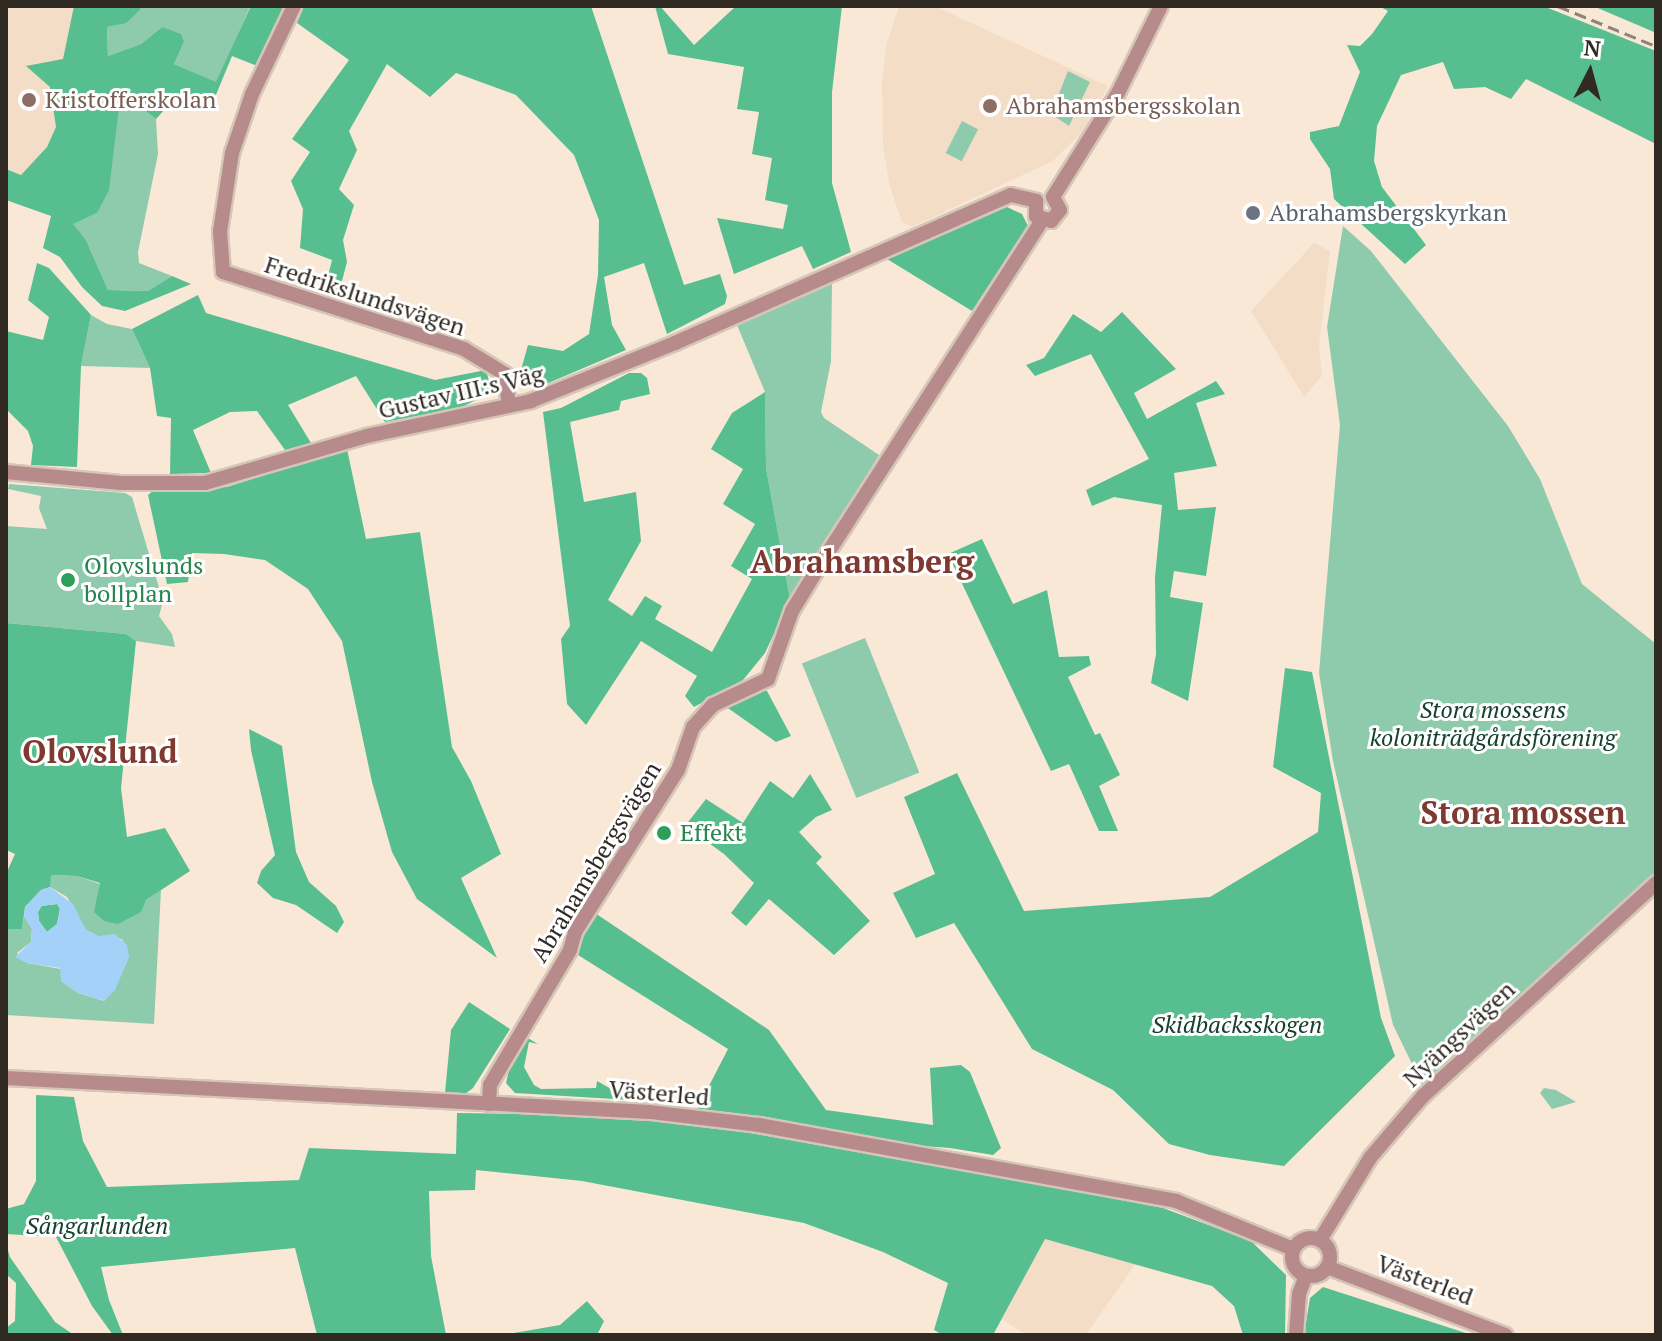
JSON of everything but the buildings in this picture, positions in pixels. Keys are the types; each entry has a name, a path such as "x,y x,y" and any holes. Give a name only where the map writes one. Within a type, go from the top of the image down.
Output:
{"street":[{"name":"Fredrikslundsvägen","path":"294,6 252,94 232,153 220,231 223,272 464,349 505,374 509,406"},
{"path":"1053,197 1118,93 1161,6"},
{"name":"Gustav III:s Väg","path":"6,472 128,483 205,483 367,436 553,395 1011,195 1036,201"},
{"path":"1044,196 1053,197 1060,205 1058,216 1051,221 1042,221 1034,213 1036,201 1044,196"},
{"name":"Abrahamsbergsvägen","path":"489,1104 490,1085 570,950 575,932 678,770 693,727 713,705 768,679 792,611 1042,221"},
{"name":"Nyängsvägen","path":"1320,1240 1370,1158 1423,1096 1656,883"},
{"name":"Västerled","path":"6,1078 650,1112 759,1125 1176,1201 1293,1249"},
{"path":"1302,1240 1320,1240 1329,1249 1327,1267 1318,1275 1306,1276 1293,1265 1293,1249 1302,1240"},
{"name":"Västerled","path":"1327,1267 1505,1335"},
{"path":"1296,1335 1299,1294 1306,1276"}],"shaded area":[{"name":"Kristofferskolan","path":"6,6 74,6 63,59 50,87 56,127 47,147 21,175 6,169"},
{"name":"Abrahamsbergsskolan","path":"899,6 935,6 1108,86 1087,127 1053,161 912,227 902,222 890,187 883,146 882,81 887,42"},
{"path":"1314,243 1330,251 1319,345 1322,376 1304,397 1251,311"},
{"path":"1045,1239 1136,1263 1086,1335 1026,1335 1002,1319"}],"green space":[{"path":"74,6 140,6 140,10 126,23 107,27 108,56 141,44 162,27 181,34 184,42 174,64 216,82 250,8 247,6 284,6 257,66 232,56 211,107 178,95 156,119 140,107 119,107 109,190 97,213 73,224 86,240 108,290 148,291 172,276 191,284 125,311 102,306 82,287 60,257 43,248 51,216 6,200 6,169 21,175 47,147 56,127 50,87 26,66 63,59"},
{"path":"140,6 250,7 217,83 174,64 184,42 162,27 141,44 108,56 107,27 126,22 140,10"},
{"path":"304,6 591,6 684,285 720,274 727,296 725,304 667,334 644,263 604,277 612,325 626,350 539,387 525,386 519,377 528,345 563,351 589,334 598,275 599,220 574,155 516,95 456,73 430,97 387,64 349,131 357,150 339,189 354,205 343,240 347,262 337,300 323,296 332,260 300,248 303,209 291,181 310,152 292,139 349,60 297,23"},
{"path":"655,6 660,6 694,45 736,6 842,6 832,92 832,183 851,252 813,269 802,246 734,274 717,218 783,229 788,205 765,200 772,158 752,154 759,112 737,109 744,67 668,54"},
{"path":"1379,6 1543,6 1656,51 1656,144 1526,79 1511,99 1485,87 1454,89 1443,62 1401,75 1377,126 1374,161 1382,187 1426,245 1405,264 1334,199 1330,169 1310,139 1310,132 1339,126 1360,72 1347,45 1360,46 1372,34 1388,11"},
{"path":"1593,6 1656,6 1656,33 1647,29"},
{"path":"1068,71 1090,82 1069,126 1051,114"},
{"path":"119,107 140,107 156,119 158,154 138,252 139,263 172,276 148,291 108,290 86,240 72,224 97,213"},
{"path":"962,121 978,129 962,161 946,153"},
{"path":"1007,207 1022,214 1028,226 972,311 887,259"},
{"name":"Stora mossens koloniträdgårdsförening","path":"1343,226 1371,251 1508,426 1540,479 1582,584 1656,644 1656,874 1422,1084 1393,1025 1333,761 1319,673 1340,425 1327,327"},
{"path":"37,263 49,268 91,315 81,366 77,467 31,465 33,446 28,431 6,409 6,331 43,340 49,317 28,300"},
{"path":"832,283 831,361 821,412 824,418 879,455 790,599 766,468 765,392 737,325"},
{"path":"198,295 206,313 435,380 486,370 492,392 460,408 385,422 356,376 288,405 311,443 285,450 257,411 230,412 193,430 211,473 170,474 171,418 157,416 150,368 132,329"},
{"path":"1122,312 1176,369 1134,393 1147,419 1216,381 1225,394 1196,403 1217,466 1174,473 1178,510 1216,507 1206,576 1174,571 1170,597 1203,603 1188,701 1151,683 1156,654 1155,577 1162,505 1114,497 1092,506 1086,490 1149,459 1091,354 1035,376 1026,365 1044,358 1073,314 1101,332"},
{"path":"91,315 107,324 132,329 150,368 81,366"},
{"path":"629,373 641,373 647,378 650,394 621,401 619,410 570,422 584,502 636,492 641,541 608,600 632,616 645,596 662,606 655,619 712,652 752,579 731,566 755,524 723,504 743,469 711,449 732,413 765,392 766,468 790,599 765,653 743,680 694,707 685,696 697,676 641,641 586,725 567,704 561,639 570,626 543,412 561,408"},
{"path":"347,449 366,539 420,532 452,747 471,781 501,854 461,878 497,958 417,899 392,852 372,782 342,641 308,589 265,560 224,554 192,553 188,582 167,584 148,495 154,490 227,487"},
{"name":"Olovslunds bollplan","path":"9,484 125,493 132,497 163,601 159,616 172,634 175,647 136,641 126,634 6,623 6,526 47,529 39,508 41,496 8,489"},
{"path":"982,539 1013,604 1047,590 1059,657 1089,656 1091,665 1068,677 1095,735 1100,733 1120,775 1099,786 1118,831 1099,831 1069,764 1051,771 948,554"},
{"path":"6,623 126,634 136,641 121,788 127,837 165,828 190,871 146,900 141,912 118,924 104,921 94,912 100,883 77,876 51,875 50,887 41,890 25,907 22,929 6,929 6,874 15,854 6,850"},
{"path":"865,638 919,772 856,798 802,663"},
{"name":"Skidbacksskogen","path":"1285,668 1312,672 1381,1018 1395,1056 1284,1166 1210,1155 1169,1144 1113,1090 1032,1049 954,923 916,938 893,893 935,874 904,797 957,773 1024,911 1210,897 1318,832 1321,793 1273,767"},
{"path":"761,688 767,691 791,736 776,742 725,706"},
{"path":"249,729 282,746 296,852 309,882 336,906 344,922 337,933 296,905 273,898 257,883 261,871 275,855"},
{"path":"810,774 832,810 816,817 799,832 822,857 816,863 870,921 834,955 769,899 746,926 731,913 754,883 724,854 685,826 706,799 743,823 770,781 793,798"},
{"path":"50,875 77,876 100,884 98,904 146,900 161,890 154,1024 6,1015 6,929 22,929 24,916 32,929 31,942 17,953 27,963 61,969 61,981 78,993 104,1001 114,990 129,957 122,939 98,936 86,930 67,897 50,887"},
{"path":"57,904 60,909 57,924 47,932 39,921 38,912 41,906"},
{"path":"592,911 769,1030 826,1110 933,1125 930,1068 961,1065 970,1072 1001,1148 993,1155 950,1148 841,1140 693,1117 728,1049 570,950"},
{"path":"469,1002 510,1029 473,1088 465,1094 445,1093 451,1030"},
{"path":"526,1037 538,1044 529,1042 524,1067 534,1085 541,1089 596,1088 597,1081 631,1100 515,1093 506,1083 509,1070"},
{"path":"1544,1088 1556,1090 1576,1102 1552,1109 1540,1093"},
{"path":"36,1095 74,1097 83,1141 107,1187 299,1180 309,1148 456,1154 457,1113 655,1116 1075,1191 1163,1208 1251,1241 1286,1275 1285,1335 1243,1335 1234,1306 1212,1286 1045,1239 993,1335 943,1335 934,1330 948,1283 883,1252 804,1223 582,1181 476,1170 475,1190 429,1191 431,1256 446,1335 317,1335 295,1248 101,1267 109,1300 123,1335 113,1335 92,1306 56,1237 6,1234 6,1209 24,1204 36,1181"},
{"name":"Sångarlunden","path":"6,1244 10,1257 55,1322 74,1335 6,1335 6,1328 15,1321 16,1283 6,1274"},
{"path":"1323,1287 1472,1335 1304,1335 1310,1298"},
{"path":"587,1301 604,1321 597,1335 503,1335 560,1325"}],"water":[{"path":"50,887 73,904 86,930 98,936 115,934 127,945 129,957 115,990 104,1001 78,993 61,981 60,968 27,963 15,957 31,942 32,929 24,916 25,907 41,890","holes":["57,904 60,909 57,924 47,932 39,921 38,912 42,906"]}],"railway":[{"path":"1558,6 1656,46"}],"place":[{"name":"Kristofferskolan","path":"29,100"},
{"name":"Abrahamsbergsskolan","path":"990,106"},
{"name":"Abrahamsbergskyrkan","path":"1253,213"},
{"name":"Olovslunds bollplan","path":"68,580"},
{"name":"Effekt","path":"664,833"}],"district":[{"name":"Abrahamsberg","path":"862,561"},
{"name":"Olovslund","path":"100,751"},
{"name":"Stora mossen","path":"1523,812"}]}
